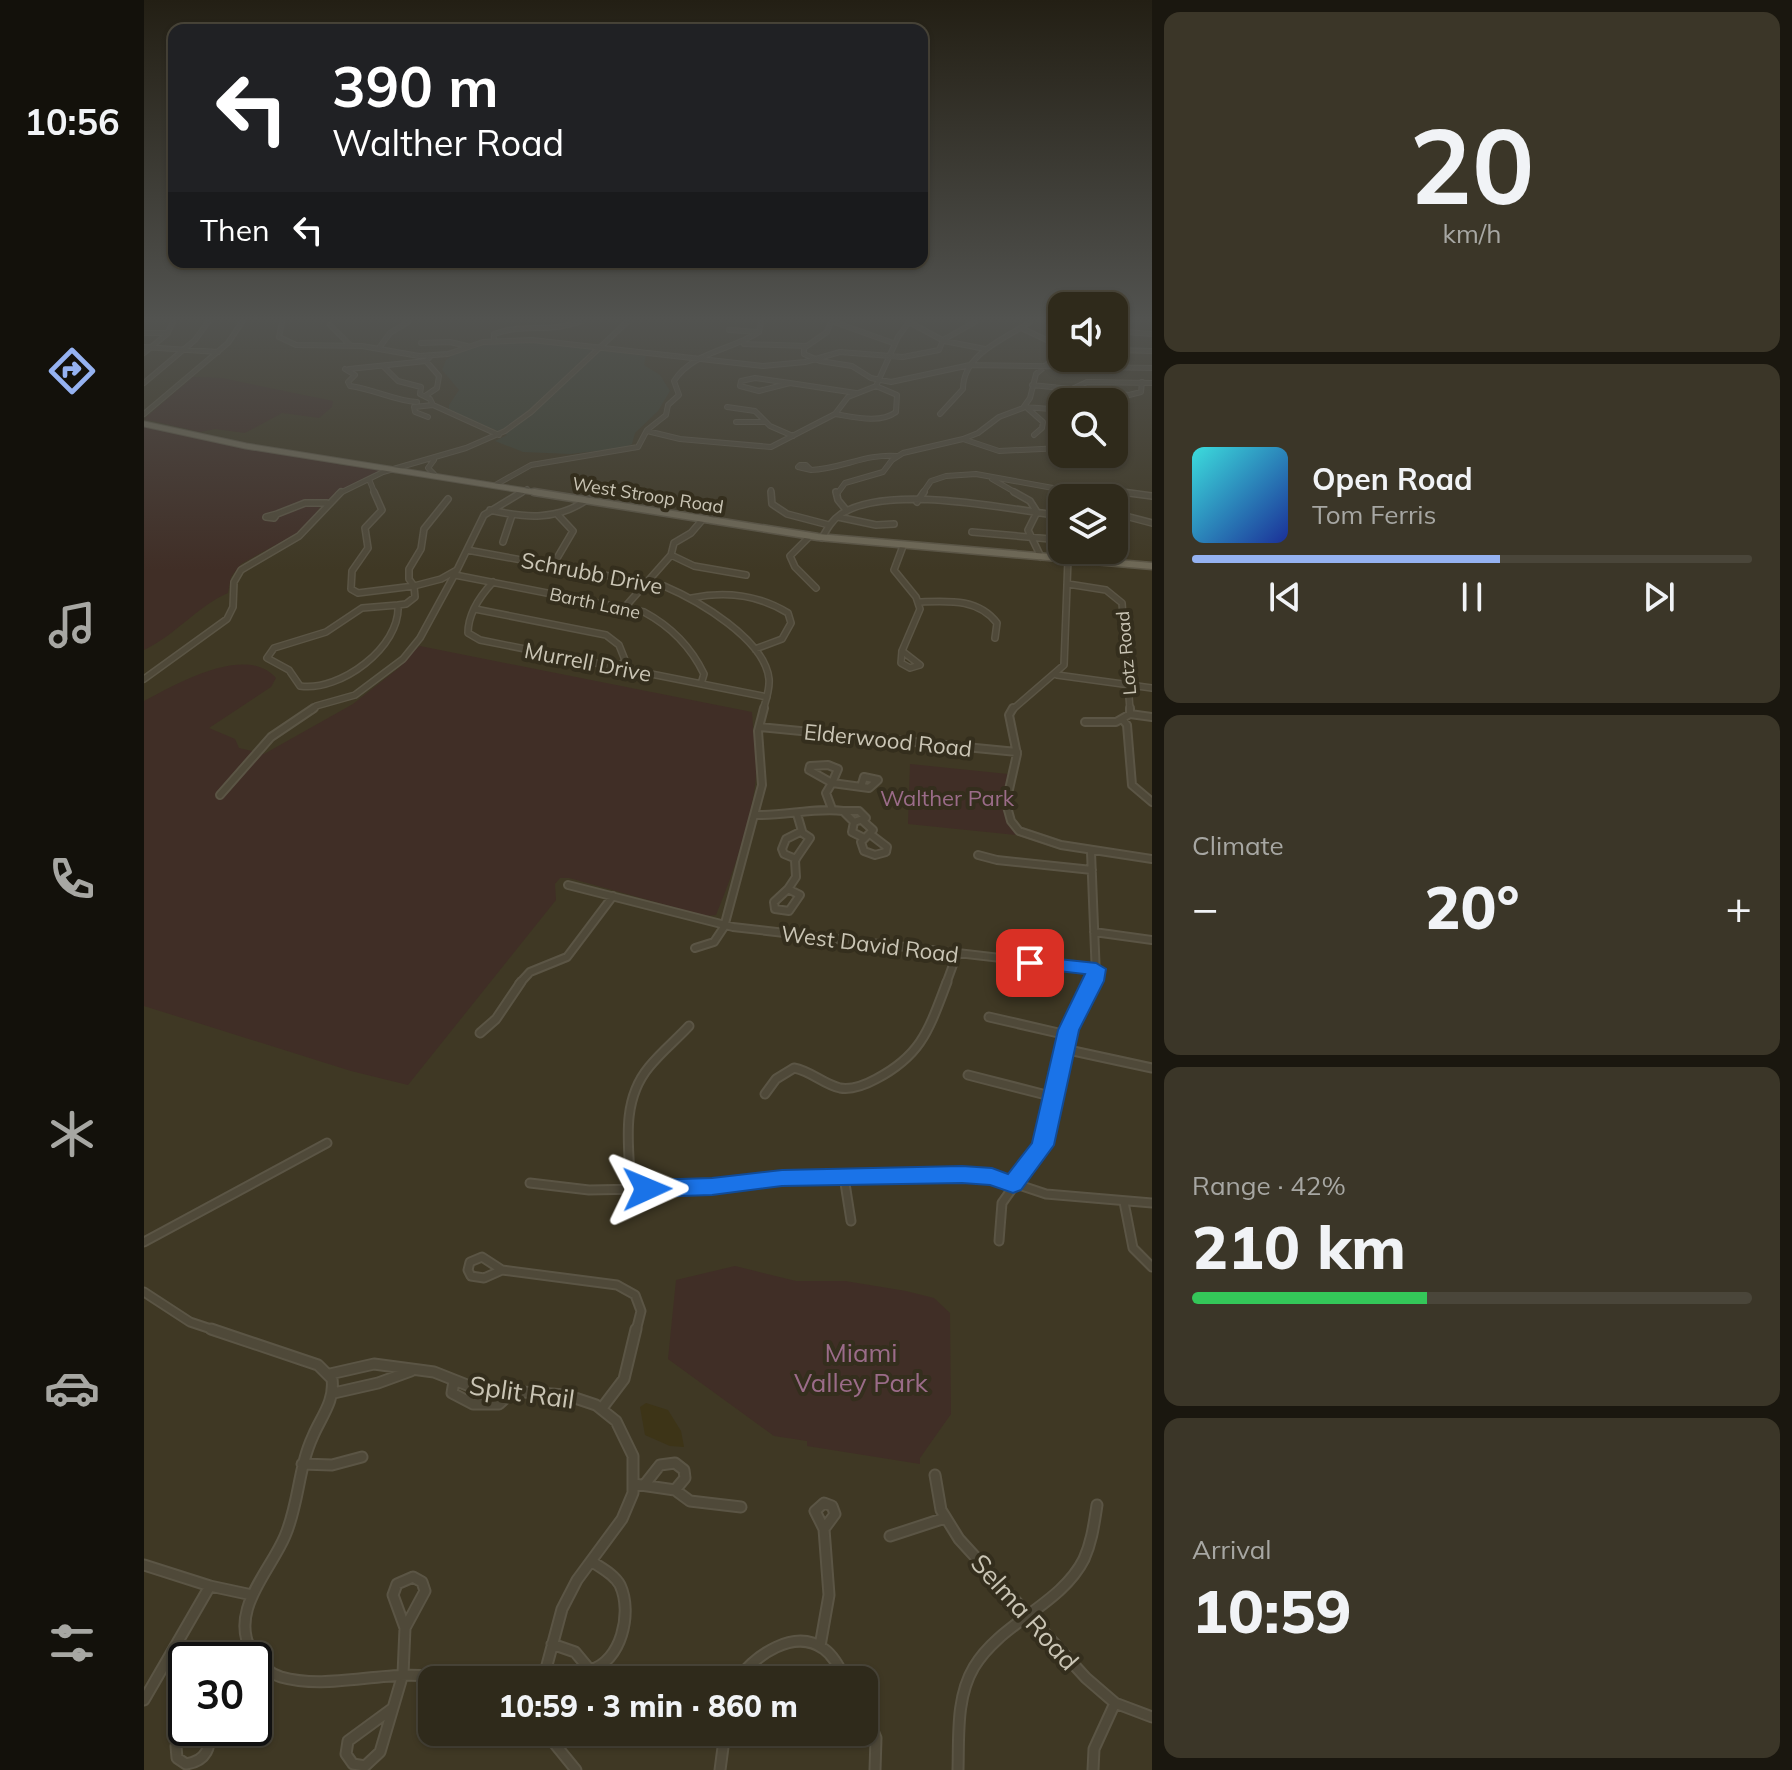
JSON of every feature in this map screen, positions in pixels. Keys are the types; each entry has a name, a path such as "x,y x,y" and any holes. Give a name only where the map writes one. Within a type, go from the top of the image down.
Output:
{"main road":[{"name":"West Stroop Road","path":"144,424 234,444 822,538 1048,558"},
{"name":"West Stroop Road","path":"1128,564 1152,566"}],"street":[{"path":"428,417 415,412 414,407 433,405 499,435"},
{"path":"420,462 499,435 540,405"},
{"path":"497,484 516,472 542,462 635,448 643,443 647,431 666,414 668,405"},
{"path":"647,431 680,439 774,446 835,414 841,405"},
{"path":"835,414 871,419 892,416 896,405"},
{"path":"940,414 949,405"},
{"path":"727,407 755,411 765,422 793,436"},
{"path":"811,470 831,469 852,459 897,456 963,439 978,433 999,417 1025,407 1048,409"},
{"path":"1025,407 1043,422 1042,428 1034,435"},
{"path":"736,422 765,422"},
{"path":"144,679 227,619 235,608 233,585 238,573 255,559 301,535 315,522 327,503 345,490 499,435"},
{"path":"963,439 988,450 1005,452 1048,449"},
{"path":"847,511 838,500 838,488 883,472 897,456"},
{"path":"434,474 428,468 435,459"},
{"path":"917,502 928,483 961,474 1045,487 1114,490 1152,496"},
{"path":"989,477 1030,501 1037,512"},
{"path":"369,479 382,510 365,528 367,551 351,575 351,589 358,593 413,590 456,573"},
{"path":"220,795 271,737 309,714 316,706 355,695 403,659 420,638 490,510 527,489"},
{"path":"771,490 772,504 783,512 829,525"},
{"path":"398,605 400,617 379,650 328,685 315,688 298,685 287,668 267,658 274,648 326,632 362,608 407,602 413,590 409,569 421,549 424,529 448,499"},
{"path":"490,510 540,518 574,509 588,499"},
{"path":"277,514 305,503 327,503"},
{"path":"822,538 829,525 847,511 877,503 979,505 1048,514"},
{"path":"625,607 671,555 674,543 691,533 717,508"},
{"path":"1037,512 1028,527 1029,536 1041,557"},
{"path":"503,542 512,515"},
{"path":"553,565 573,531 558,515"},
{"path":"838,517 876,525 894,524"},
{"path":"1128,517 1152,523"},
{"path":"972,532 1048,538"},
{"path":"810,536 790,556 796,571 811,579 816,588"},
{"path":"900,649 919,614 919,602 894,570 903,546"},
{"name":"Schrubb Drive","path":"467,550 649,583 692,598 755,649"},
{"path":"671,555 694,566 746,575"},
{"path":"1068,564 1065,662 1056,675 1029,691 1013,708 1009,724 1017,752 1006,799 1014,826 1036,839 1091,852 1152,859"},
{"name":"Barth Lane","path":"456,573 625,607 655,619 693,654 704,674 701,684"},
{"path":"493,582 475,609 601,633 621,646 625,657 619,668"},
{"name":"Lotz Road","path":"1068,584 1102,589 1120,599 1130,714"},
{"path":"692,598 713,595 737,597 771,605 788,613 791,623 785,637 773,646 755,649 768,672 767,697 759,727 763,778 756,815 724,925 714,942 695,948"},
{"path":"919,602 952,601 982,609 997,623 995,638"},
{"name":"Murrell Drive","path":"475,609 466,628 470,635 480,640 767,697"},
{"path":"1056,675 1152,688"},
{"path":"1085,722 1108,723 1123,720 1130,714 1152,717"},
{"name":"Lotz Road","path":"1123,720 1127,725 1132,785 1152,802"},
{"name":"Elderwood Road","path":"759,727 1017,752"},
{"path":"832,809 826,793 832,784 837,774 835,766 808,768 818,779 832,784 861,787"},
{"path":"756,815 832,809 863,812 866,816 863,821"},
{"path":"843,811 848,820 863,821 872,828 867,836 852,832 854,822"},
{"path":"797,814 802,824 801,832"},
{"path":"788,889 796,877 796,859 810,838 801,832"},
{"path":"796,859 784,854 782,849 786,839 801,832"},
{"path":"999,1241 999,1215 1013,1184 1043,1145 1067,1035 1094,981 1091,852"},
{"path":"978,855 997,860 1092,870"},
{"name":"West David Road","path":"568,885 724,925 1096,969"},
{"path":"480,1033 496,1019 515,987 530,972 567,957 613,896"},
{"path":"1094,932 1152,940"},
{"path":"765,1094 776,1077 790,1070 811,1071 832,1085 849,1088 863,1085 902,1066 921,1038 957,954"},
{"path":"989,1017 1067,1035"},
{"path":"631,1189 629,1111 632,1094 649,1068 689,1026"},
{"path":"1064,1049 1152,1068"},
{"path":"968,1075 1054,1097"},
{"path":"144,1242 327,1143"},
{"path":"530,1183 589,1190 694,1188 782,1178 983,1175 1046,1194 1152,1203"},
{"path":"844,1177 851,1221"},
{"path":"1124,1202 1133,1248 1152,1267"},
{"path":"502,1270 617,1285 630,1290 638,1299 641,1311 624,1379 602,1408"},
{"path":"144,1292 190,1322 318,1365 330,1374 334,1393 302,1464 284,1541 252,1595 246,1615 250,1642"},
{"name":"Split Rail","path":"330,1374 374,1364 434,1372 477,1389 566,1395 602,1408 616,1421 630,1445 639,1484 622,1519 591,1561 562,1609 546,1666"},
{"path":"334,1393 378,1383 411,1371"},
{"path":"454,1381 452,1393 473,1404 499,1404 511,1393"},
{"path":"302,1464 332,1465 362,1457"},
{"path":"639,1484 652,1479 660,1465 675,1463 684,1470 685,1478 675,1490"},
{"name":"Selma Road","path":"935,1475 938,1499 945,1518 959,1539 1086,1678 1115,1703 1152,1717"},
{"path":"639,1484 675,1490 690,1501 741,1507"},
{"path":"958,1770 962,1708 972,1670 990,1645 1065,1585 1085,1558 1095,1530 1097,1505"},
{"path":"890,1536 945,1518"},
{"path":"820,1646 829,1595 824,1529"},
{"path":"552,1644 569,1649 590,1670 601,1669 610,1661 624,1625 622,1589 614,1577 591,1561"},
{"path":"144,1565 210,1586 252,1595"},
{"path":"393,1708 348,1741 346,1754 353,1764 365,1766 376,1759 393,1708 403,1674 405,1628 425,1591 422,1582 413,1577 397,1584 393,1595 405,1628"},
{"path":"144,1700 210,1586"},
{"path":"748,1666 774,1647 798,1643 820,1646 837,1666"},
{"path":"272,1670 297,1682 403,1674 418,1676"},
{"path":"1093,1770 1094,1749 1115,1703"},
{"path":"177,1746 181,1762 193,1764 208,1752 208,1746"},
{"path":"556,1746 576,1770"},
{"path":"720,1770 723,1746"},
{"path":"875,1770 876,1746"}],"shaded area":[{"path":"449,405 662,405 635,433 632,444 624,448 570,454 523,452 495,441 507,435 449,410"},
{"path":"646,1403 668,1410 681,1431 684,1447 670,1446 645,1435 640,1407"}],"green space":[{"path":"161,405 332,405 319,418 282,413 245,433 215,429 200,432 144,419"},
{"path":"144,426 340,462 339,465 388,469 340,491 323,503 303,530 241,564 231,577 228,593 144,650"},
{"path":"420,646 752,712 756,775 751,808 716,915 706,916 560,878 555,884 556,900 408,1085 351,1071 144,1006 144,701 210,670 247,665 263,668 276,678 271,687 209,728 235,739 239,748 264,754 353,704 400,667 410,653"},
{"name":"Walther Park","path":"910,764 1008,774 1003,804 1016,835 908,824"},
{"name":"Miami Valley Park","path":"735,1266 796,1281 845,1281 906,1291 934,1298 950,1313 951,1414 920,1458 920,1464 807,1446 807,1441 774,1436 668,1359 676,1280"}],"route":[{"path":"647,1189 694,1188 782,1178 962,1174 992,1176 1013,1184 1043,1145 1069,1030 1096,976 1096,969 1030,963"}]}
